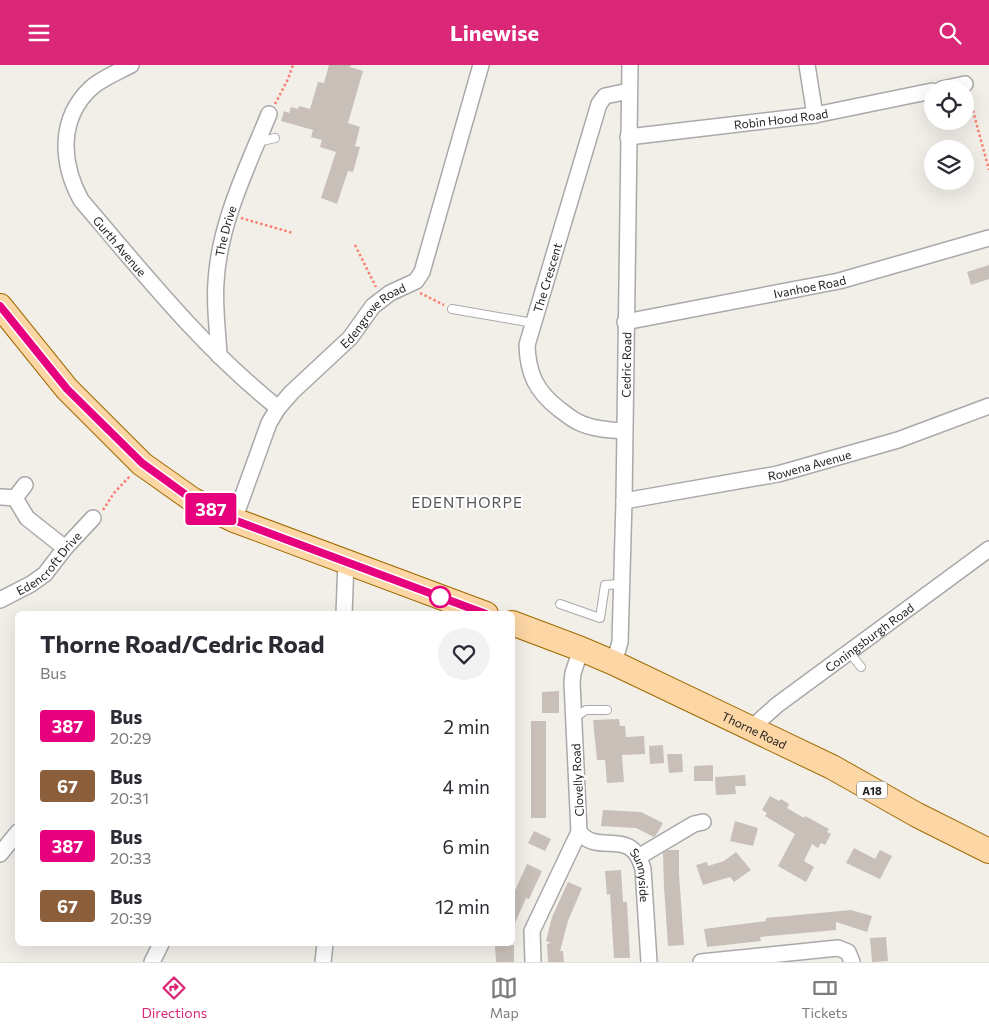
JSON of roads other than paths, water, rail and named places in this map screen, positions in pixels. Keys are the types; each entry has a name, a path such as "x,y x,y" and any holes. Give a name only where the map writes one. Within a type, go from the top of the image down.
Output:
{"main road":[{"path":"0,306 67,389 142,463 193,500 234,520 478,611"},
{"name":"Thorne Road","path":"515,624 614,663 832,767 916,815 989,851"}],"street":[{"name":"Gurth Avenue","path":"131,65 92,87 73,110 68,121 66,134 69,172 74,187 81,200 171,305 218,356 248,384 278,408"},
{"name":"Edengrove Road","path":"234,520 269,423 278,408 292,392 350,339 373,306 390,293 407,287 416,281 422,272 481,65"},
{"name":"Cedric Road","path":"614,663 620,642 622,584 628,91 630,65"},
{"path":"807,65 815,115"},
{"name":"The Crescent","path":"624,431 598,428 578,422 550,402 533,379 528,359 528,345 599,104 605,96 628,91"},
{"name":"Robin Hood Road","path":"628,137 815,115 924,93"},
{"name":"The Drive","path":"218,356 216,283 220,254 241,182 269,114"},
{"name":"Ivanhoe Road","path":"626,322 839,281 989,238"},
{"path":"195,330 204,327 217,318"},
{"name":"Rowena Avenue","path":"624,501 778,474 898,440 989,406"},
{"path":"25,485 8,497 27,518 65,548"},
{"name":"Edencroft Drive","path":"0,600 31,584 45,574 92,518"},
{"name":"Coningsburgh Road","path":"754,730 757,723 777,705 989,549"},
{"path":"344,611 346,561"},
{"name":"Clovelly Road","path":"533,962 532,931 579,832 572,682 581,649"},
{"path":"640,856 694,824 703,822"},
{"name":"Sunnyside","path":"579,832 585,839 594,843 620,844 630,848 640,856 643,869 649,962"},
{"path":"0,854 15,835"},
{"path":"152,962 160,946"},
{"path":"323,962 324,946"},
{"path":"701,962 838,948 848,952 852,962"}],"lane":[{"path":"257,143 275,138"},
{"path":"452,309 533,323"},
{"path":"560,604 600,618 605,585 622,584"},
{"path":"849,652 860,667"},
{"path":"574,718 586,710 607,710"}],"district":[{"name":"EDENTHORPE","path":"467,502"}]}
